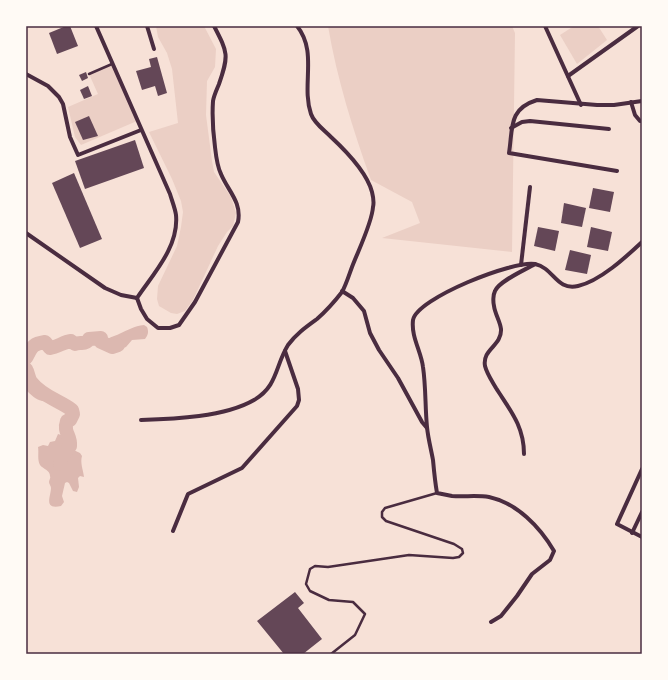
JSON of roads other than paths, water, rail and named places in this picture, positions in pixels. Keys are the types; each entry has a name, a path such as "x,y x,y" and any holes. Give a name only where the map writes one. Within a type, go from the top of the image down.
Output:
{"street":[{"path":"96,26 170,194 176,215 174,235 166,255 137,298"},
{"path":"148,26 154,49"},
{"path":"137,298 147,319 158,328 170,328 179,325 195,302 238,222 240,215 234,195 221,176 215,150 213,100 225,66 226,54 224,46 214,26"},
{"path":"141,420 183,418 204,415 235,408 254,400 269,388 277,373 282,356 295,336 318,318 342,291 370,220 373,207 372,192 362,173 352,159 321,127 312,115 308,101 308,51 305,40 297,26"},
{"path":"545,26 581,105"},
{"path":"568,76 638,26"},
{"path":"26,74 48,86 59,97 63,104 70,137 78,155 141,130"},
{"path":"617,171 509,153 513,118 519,109 528,103 537,100 581,105 609,105 642,101"},
{"path":"631,102 635,115 640,121 642,120"},
{"path":"511,128 522,122 530,121 609,129"},
{"path":"521,264 530,187"},
{"path":"26,233 105,288 121,295 137,298"},
{"path":"491,622 501,616 532,574 550,560 554,551 524,514 507,504 489,497 452,496 437,493 427,429 426,388 423,365 412,330 414,318 428,303 463,284 521,264 536,264 545,267 558,282 568,287 578,286 588,282 620,263 642,242"},
{"path":"524,454 522,432 487,373 485,356 488,351 498,342 501,330 494,306 495,290 502,283 536,264"},
{"path":"342,291 353,298 364,311 370,333 379,350 398,378 427,429"},
{"path":"173,530 188,494 242,468 297,406 299,400 298,389 285,351"},
{"path":"642,468 617,524 642,537"},
{"path":"632,532 642,512"}],"lane":[{"path":"90,74 112,64"},
{"path":"331,654 354,635 365,614 353,602 328,600 310,591 306,584 310,569 315,566 328,567 409,555 459,557 463,553 462,549 454,544 386,522 382,517 382,512 385,508 437,493"}],"waterway":[{"path":"26,358 33,347 37,344 45,342 50,348 71,341 75,344 84,343 89,339 101,338 101,342 112,347 118,345"},
{"path":"26,369 30,380 36,388 72,410 73,414 70,420 67,421 66,425 70,446 61,459 60,464"}]}
